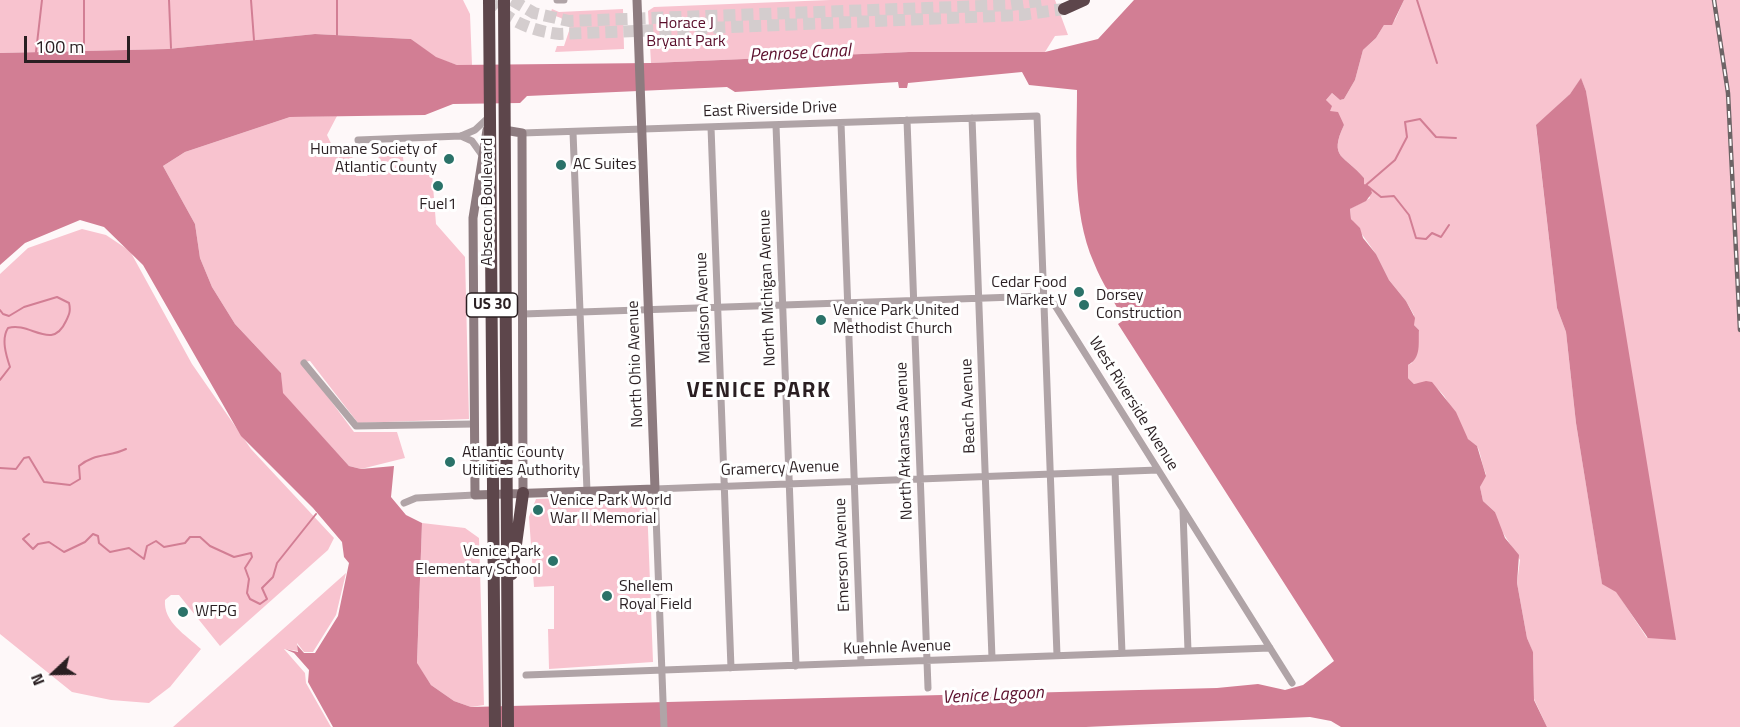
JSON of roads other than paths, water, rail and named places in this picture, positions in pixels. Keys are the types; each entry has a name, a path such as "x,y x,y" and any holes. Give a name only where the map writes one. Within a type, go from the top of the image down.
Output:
{"highway":[{"name":"Absecon Boulevard","path":"489,0 495,727"},
{"path":"1064,9 1084,0"},
{"name":"Absecon Boulevard","path":"503,1 508,727"},
{"path":"507,590 515,560 524,494"}],"street":[{"path":"557,0 564,0"},
{"name":"North Ohio Avenue","path":"637,0 664,727"},
{"path":"358,140 461,136 475,130 490,116"},
{"name":"Absecon Boulevard","path":"475,495 473,218 490,116"},
{"name":"East Riverside Drive","path":"504,124 522,133 1037,116 1044,296"},
{"name":"Beach Avenue","path":"972,118 992,658"},
{"name":"North Arkansas Avenue","path":"907,120 928,688"},
{"name":"Emerson Avenue","path":"841,123 861,663"},
{"name":"North Michigan Avenue","path":"776,125 796,666"},
{"name":"Madison Avenue","path":"711,127 731,668"},
{"path":"573,132 587,491"},
{"name":"Absecon Boulevard","path":"522,133 524,494"},
{"path":"461,136 472,141 482,155"},
{"path":"523,314 1044,296 1057,656"},
{"name":"West Riverside Avenue","path":"1044,296 1054,304 1292,683"},
{"path":"304,363 356,426 474,424"},
{"name":"Gramercy Avenue","path":"404,503 416,498 493,494 1158,470"},
{"path":"1115,472 1122,653"},
{"path":"1183,508 1188,651"},
{"name":"Kuehnle Avenue","path":"526,675 1270,648"}],"water":[{"name":"Venice Lagoon","path":"1134,0 1404,0 1392,25 1384,25 1376,38 1363,50 1355,80 1344,99 1340,100 1332,93 1326,100 1332,106 1330,111 1338,112 1344,125 1339,136 1338,151 1364,178 1364,184 1370,187 1372,193 1366,201 1350,209 1351,219 1360,228 1363,238 1376,254 1389,280 1406,301 1415,318 1414,325 1419,330 1417,354 1408,365 1408,378 1414,384 1432,382 1456,412 1468,439 1477,446 1486,476 1480,487 1483,501 1495,512 1505,538 1519,555 1517,583 1527,638 1533,652 1534,700 1547,727 1341,727 1331,721 1310,717 1086,727 333,727 308,682 309,670 294,653 285,649 298,652 297,645 304,653 315,653 338,616 349,563 344,557 342,542 313,508 241,436 143,265 104,227 80,220 25,243 0,265 0,53 168,49 315,34 411,39 436,57 457,65 651,63 909,52 1045,52 1098,39","holes":["1022,72 1029,85 1077,90 1076,156 1079,200 1082,222 1094,263 1124,320 1118,324 1334,661 1303,685 1285,690 1258,684 1217,688 471,707 454,701 431,685 417,663 422,523 406,515 391,497 394,466 361,469 349,466 283,393 281,373 235,324 212,287 200,258 195,224 163,166 185,152 290,117 425,115 453,104 520,103 527,96 727,87 735,92 898,82 899,88 907,88 908,83"]},
{"path":"1581,78 1586,91 1676,640 1648,638 1616,592 1602,584 1576,423 1566,332 1557,308 1536,125 1570,94"}],"waterway":[{"path":"36,52 42,0"},
{"path":"84,0 84,51"},
{"path":"169,0 171,48"},
{"path":"251,0 254,40"},
{"path":"337,0 337,35"},
{"path":"1417,0 1437,63"},
{"path":"1449,225 1441,237 1432,233 1426,239 1416,238 1409,215 1394,196 1381,197 1366,185 1395,160 1407,137 1405,122 1420,119 1436,137 1456,138"},
{"path":"0,310 9,316 24,307 57,297 69,303 70,308 66,321 54,334 40,334 24,328 8,328 5,342 10,367 0,380"},
{"path":"0,468 16,469 24,458 29,457 44,482 70,485 80,479 79,466 85,462 126,449"},
{"path":"29,534 23,539 33,549 38,544 49,542 64,552 85,542 93,534 98,536 99,543 110,552 129,548 144,559 147,546 156,541 164,547 185,543 190,537 200,537 210,546 234,557 251,553 252,557 245,568 249,579 247,593 250,599 260,604 267,599 262,588 273,577 277,563 316,514"}],"tunnel":[{"path":"489,0 504,14 521,24 560,34 1021,15 1064,9"},
{"path":"512,0 534,13 569,21 1011,5 1046,0"}],"railway":[{"path":"1714,0 1728,93 1740,330"}],"place":[{"name":"Humane Society of Atlantic County","path":"449,159"},
{"name":"AC Suites","path":"561,165"},
{"name":"Fuel1","path":"438,186"},
{"name":"Cedar Food Market V","path":"1079,292"},
{"name":"Dorsey Construction","path":"1084,305"},
{"name":"Venice Park United Methodist Church","path":"821,320"},
{"name":"Atlantic County Utilities Authority","path":"450,462"},
{"name":"Venice Park World War II Memorial","path":"538,510"},
{"name":"Venice Park Elementary School","path":"553,561"},
{"name":"Shellem Royal Field","path":"607,596"},
{"name":"WFPG","path":"183,612"}],"district":[{"name":"VENICE PARK","path":"759,392"}],"park label":[{"name":"Horace J Bryant Park","path":"686,33"}],"water label":[{"name":"Penrose Canal","path":"800,54"}]}
